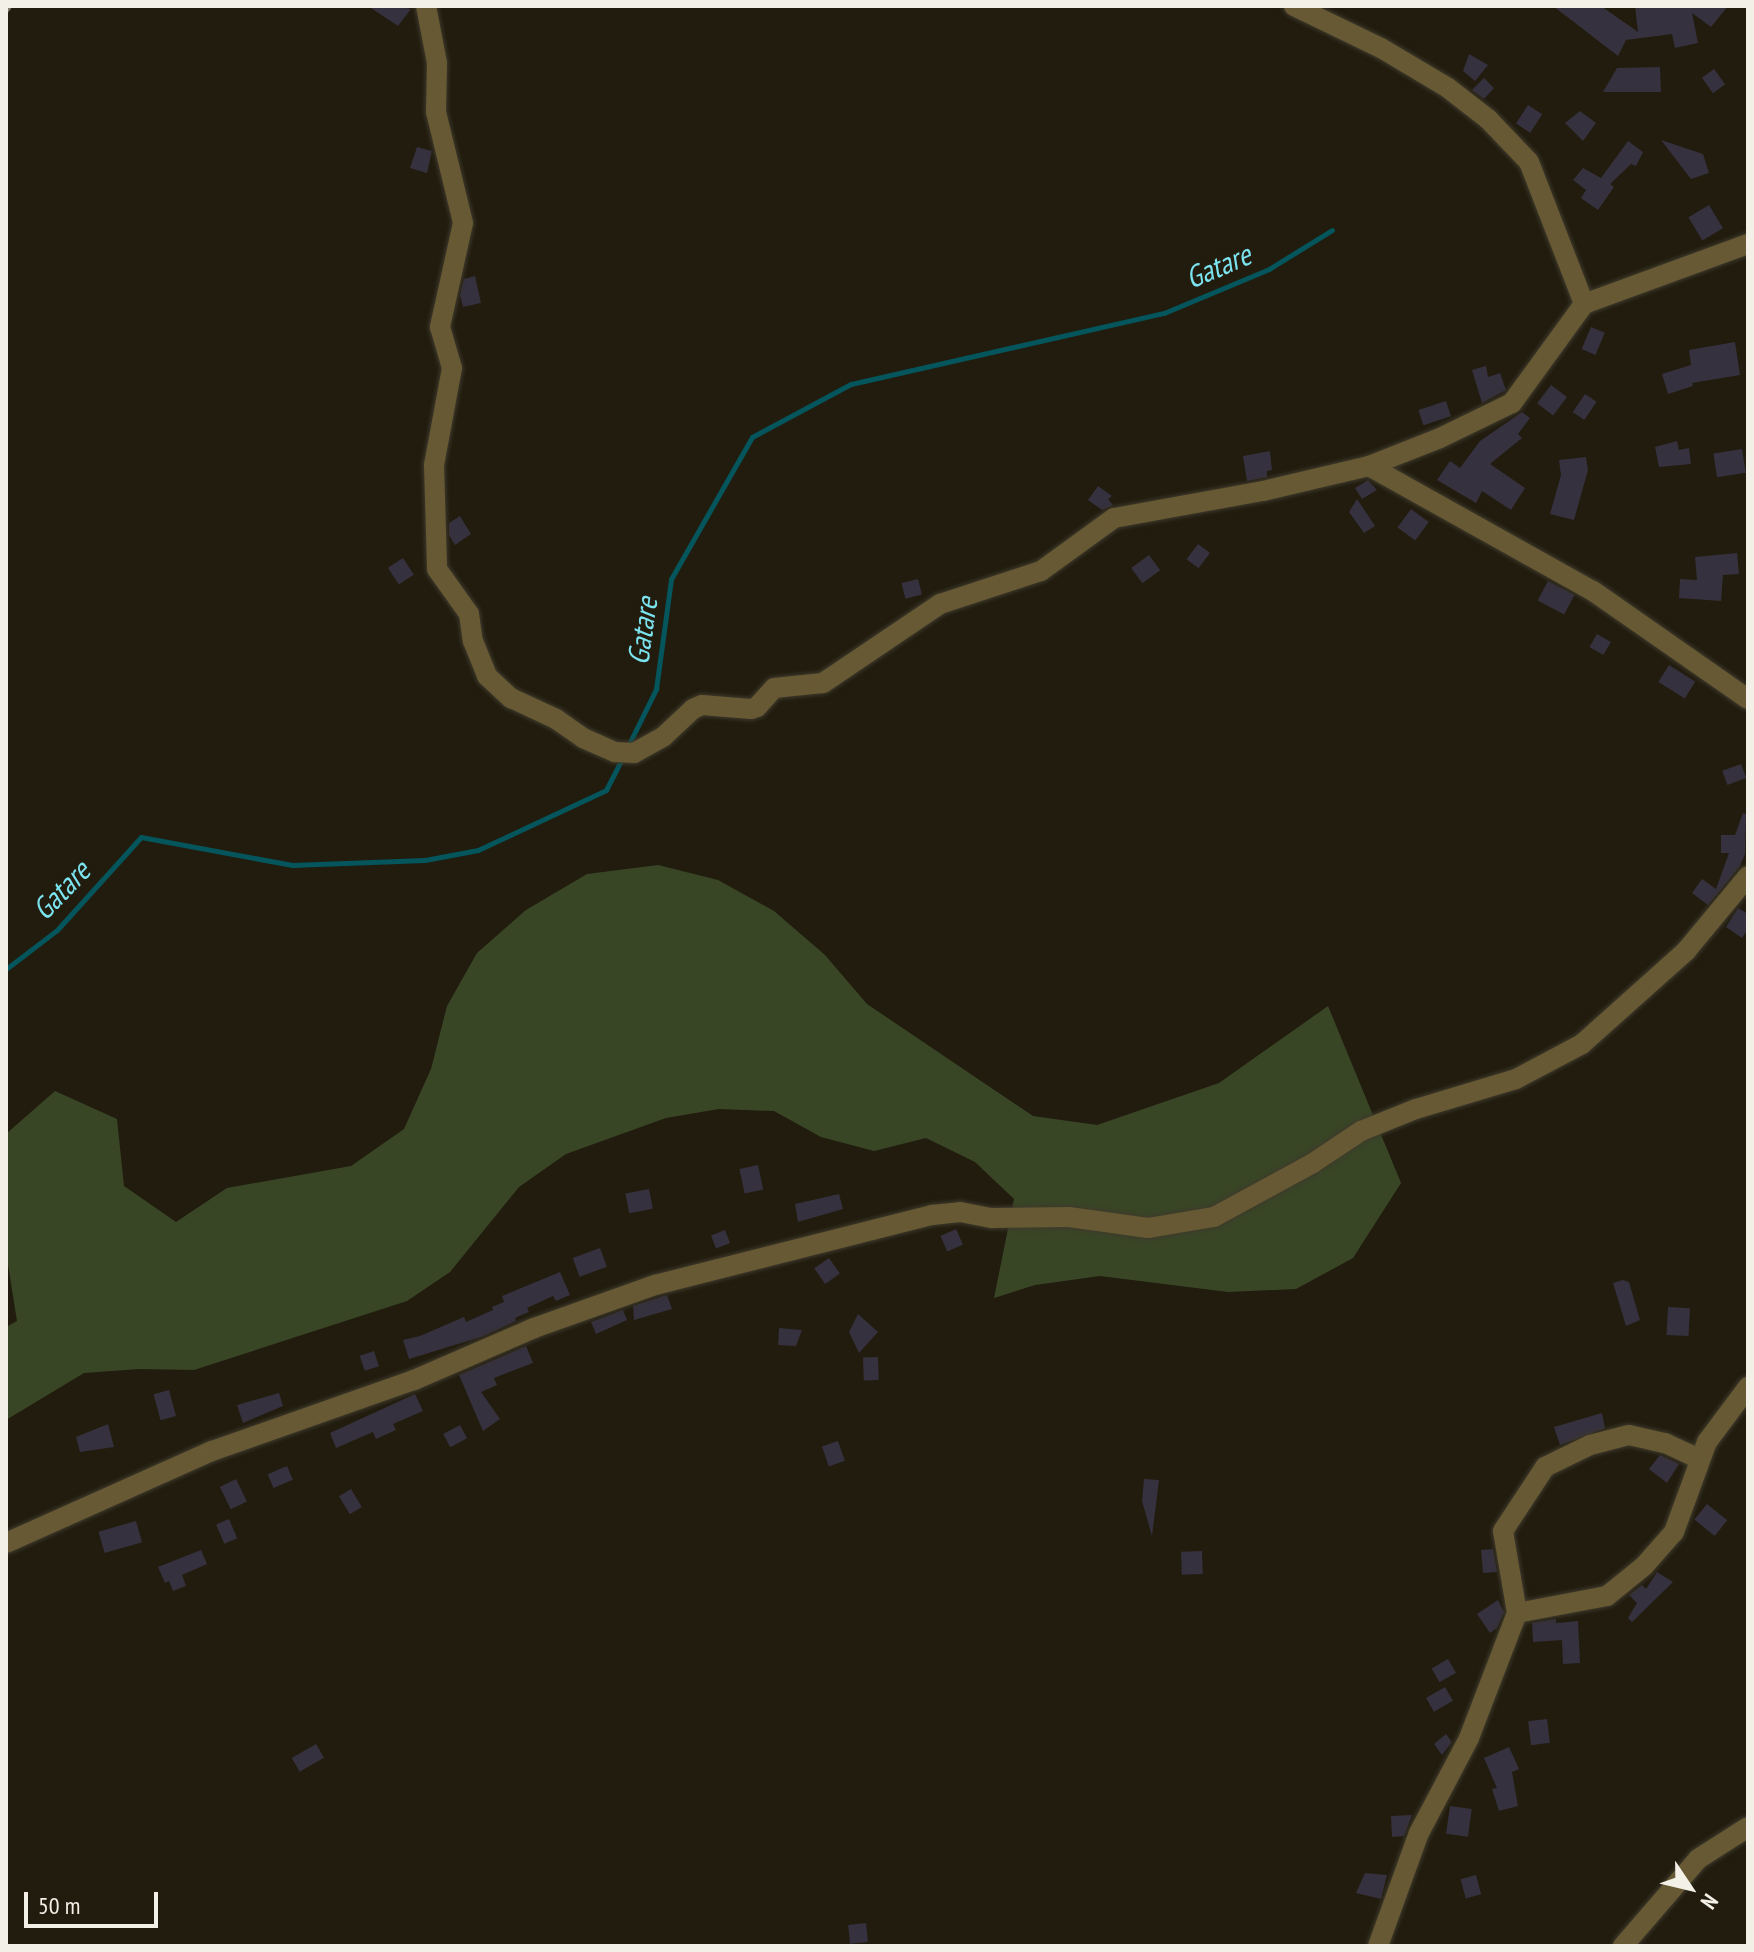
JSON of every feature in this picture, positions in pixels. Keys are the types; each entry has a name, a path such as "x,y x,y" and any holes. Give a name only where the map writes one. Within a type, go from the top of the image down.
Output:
{"street":[{"path":"426,6 437,63 436,112 463,223 440,327 452,368 434,465 437,569 469,614 473,641 487,676 511,698 615,752 634,753 663,737 693,709 702,705 751,709 757,707 766,693 774,688 823,683 940,604 1041,571 1114,518 1263,491 1369,466 1440,438 1512,403 1584,304 1748,244"},
{"path":"1294,6 1381,48 1448,88 1488,119 1529,162 1584,304"},
{"path":"1369,466 1593,591 1748,699"},
{"path":"6,1543 212,1451 414,1380 534,1328 655,1285 932,1215 960,1212 992,1218 1069,1217 1148,1228 1214,1217 1313,1163 1361,1131 1416,1109 1516,1079 1582,1044 1686,951 1748,876"},
{"path":"1517,1613 1607,1596 1644,1566 1674,1532 1707,1442 1748,1387"},
{"path":"1378,1946 1419,1833 1469,1738 1517,1613 1503,1531 1545,1467 1590,1445 1629,1435 1665,1443 1699,1459"},
{"path":"1623,1946 1698,1859 1748,1827"}],"path":[{"path":"6,12 11,6"}],"green space":[{"path":"658,865 718,880 774,911 825,955 867,1004 1033,1116 1097,1125 1219,1083 1328,1006 1401,1183 1353,1258 1296,1289 1228,1292 1100,1276 1035,1285 994,1298 1014,1199 975,1162 926,1138 874,1151 821,1137 774,1111 719,1109 666,1118 566,1154 519,1187 450,1272 407,1301 194,1370 139,1369 84,1373 6,1420 6,1327 17,1321 6,1252 6,1134 55,1091 117,1119 124,1186 176,1222 227,1188 351,1166 404,1129 431,1069 447,1006 477,953 526,910 587,874"}],"building":[{"path":"368,6 396,6 411,9 398,26"},
{"path":"1553,6 1601,6 1638,32 1635,6 1728,6 1711,27 1692,13 1698,43 1675,48 1672,34 1626,40 1618,56"},
{"path":"1469,54 1488,65 1475,81 1463,71"},
{"path":"1660,67 1661,92 1603,92 1617,68"},
{"path":"1714,69 1725,84 1713,93 1702,78"},
{"path":"1484,78 1494,88 1484,99 1472,90"},
{"path":"1528,105 1542,114 1530,133 1516,123"},
{"path":"1580,111 1596,123 1583,141 1565,123"},
{"path":"1661,140 1703,154 1709,173 1691,179"},
{"path":"1628,141 1643,152 1636,166 1631,164 1610,184 1614,187 1598,210 1581,198 1586,190 1573,180 1583,168 1601,178"},
{"path":"417,147 432,151 427,173 410,168"},
{"path":"1709,205 1723,228 1702,241 1688,217"},
{"path":"475,276 481,303 463,307 460,295 464,279"},
{"path":"1591,327 1605,333 1595,355 1582,349"},
{"path":"1735,342 1740,375 1692,383 1693,386 1668,394 1662,374 1691,365 1689,350"},
{"path":"1486,366 1488,377 1500,373 1506,390 1482,403 1472,370"},
{"path":"1551,385 1567,397 1553,415 1537,403"},
{"path":"1585,394 1597,402 1584,420 1573,412"},
{"path":"1446,401 1451,416 1423,425 1418,410"},
{"path":"1522,412 1530,418 1518,434 1522,438 1490,464 1525,488 1511,510 1482,491 1476,503 1437,480 1450,461 1460,468 1480,441"},
{"path":"1677,441 1679,450 1689,448 1691,464 1659,467 1655,447"},
{"path":"1742,449 1746,473 1717,477 1713,454"},
{"path":"1270,451 1272,470 1267,471 1267,477 1247,481 1243,456"},
{"path":"1586,457 1588,470 1574,520 1550,514 1561,475 1559,460"},
{"path":"1368,480 1377,490 1362,499 1355,488"},
{"path":"1098,486 1112,496 1108,499 1113,505 1102,510 1088,500"},
{"path":"1357,499 1375,526 1364,533 1349,512"},
{"path":"1411,509 1429,522 1415,541 1397,528"},
{"path":"460,516 471,534 455,545 449,535 449,523"},
{"path":"1198,544 1210,553 1199,568 1187,559"},
{"path":"1737,553 1739,574 1723,575 1721,601 1679,598 1680,579 1697,580 1695,557"},
{"path":"1149,555 1160,570 1142,583 1131,568"},
{"path":"403,558 414,575 399,585 388,568"},
{"path":"918,579 922,595 905,599 902,583"},
{"path":"1548,581 1574,595 1564,615 1538,600"},
{"path":"1597,634 1611,642 1603,655 1590,647"},
{"path":"1669,665 1695,681 1685,698 1658,682"},
{"path":"1741,764 1746,778 1727,785 1722,771"},
{"path":"1743,813 1746,814 1745,854 1740,866 1708,905 1692,893 1702,879 1716,889 1729,853 1721,853 1721,835 1735,835"},
{"path":"1738,908 1748,914 1748,929 1742,938 1726,927"},
{"path":"758,1165 763,1189 745,1193 739,1169"},
{"path":"649,1189 653,1209 629,1213 625,1194"},
{"path":"839,1194 843,1209 798,1222 795,1204"},
{"path":"956,1229 963,1245 947,1251 940,1236"},
{"path":"725,1230 730,1243 716,1248 711,1235"},
{"path":"600,1248 607,1267 580,1277 573,1258"},
{"path":"829,1258 840,1274 825,1284 814,1268"},
{"path":"560,1272 570,1295 556,1301 553,1296 527,1308 529,1312 515,1318 516,1321 481,1337 409,1359 403,1340 464,1317 466,1322 493,1310 492,1307 504,1302 502,1296"},
{"path":"1629,1282 1640,1320 1626,1326 1613,1283"},
{"path":"667,1295 672,1309 634,1320 633,1306"},
{"path":"1668,1307 1690,1308 1689,1336 1667,1335"},
{"path":"623,1310 627,1320 596,1334 591,1322"},
{"path":"858,1314 878,1332 859,1353 849,1332"},
{"path":"779,1328 802,1330 796,1346 778,1345"},
{"path":"526,1346 533,1363 494,1378 497,1385 481,1392 500,1419 483,1431 459,1375"},
{"path":"374,1351 379,1366 365,1371 360,1356"},
{"path":"878,1357 879,1380 864,1381 863,1358"},
{"path":"169,1390 176,1416 161,1420 154,1394"},
{"path":"279,1393 283,1406 243,1423 237,1405"},
{"path":"415,1394 423,1411 393,1424 396,1430 376,1439 373,1432 336,1448 330,1433"},
{"path":"1602,1413 1605,1428 1560,1445 1554,1427"},
{"path":"108,1424 114,1447 80,1452 76,1437"},
{"path":"460,1425 467,1438 450,1447 443,1434"},
{"path":"838,1441 845,1461 829,1466 822,1447"},
{"path":"1660,1455 1679,1464 1667,1483 1649,1469"},
{"path":"287,1466 293,1480 274,1488 268,1474"},
{"path":"236,1479 247,1501 231,1509 220,1487"},
{"path":"1144,1479 1159,1480 1152,1536 1142,1501"},
{"path":"351,1489 362,1507 350,1514 339,1496"},
{"path":"1707,1504 1727,1520 1715,1536 1694,1520"},
{"path":"229,1519 237,1538 224,1544 216,1524"},
{"path":"136,1521 142,1542 105,1553 99,1532"},
{"path":"1493,1549 1497,1572 1483,1573 1481,1550"},
{"path":"201,1550 207,1564 182,1575 186,1586 173,1591 169,1581 165,1583 158,1567"},
{"path":"1202,1551 1203,1574 1182,1575 1181,1552"},
{"path":"1657,1572 1673,1582 1632,1622 1628,1618 1637,1603 1629,1595 1642,1585 1646,1589"},
{"path":"1498,1600 1504,1612 1497,1628 1490,1633 1477,1614"},
{"path":"1556,1619 1556,1623 1578,1621 1580,1663 1563,1664 1562,1640 1533,1642 1532,1623"},
{"path":"1448,1659 1456,1673 1440,1682 1432,1668"},
{"path":"1445,1687 1453,1701 1434,1712 1426,1698"},
{"path":"1547,1719 1550,1743 1531,1745 1528,1721"},
{"path":"1446,1734 1452,1742 1442,1755 1434,1744"},
{"path":"316,1744 324,1758 300,1772 292,1758"},
{"path":"1509,1747 1519,1769 1512,1772 1518,1806 1499,1811 1492,1789 1497,1788 1484,1758"},
{"path":"1450,1806 1472,1809 1468,1837 1446,1834"},
{"path":"1412,1815 1404,1836 1392,1837 1391,1816"},
{"path":"1365,1873 1387,1875 1381,1899 1356,1893"},
{"path":"1476,1875 1481,1894 1466,1898 1461,1879"},
{"path":"866,1923 868,1942 850,1944 848,1925"}],"waterway":[{"name":"Gatare","path":"628,746 656,689 671,579 752,437 851,384 1164,313 1269,269 1332,230"},
{"name":"Gatare","path":"6,969 57,930 141,837 292,865 425,860 478,850 606,790 622,758"}]}
